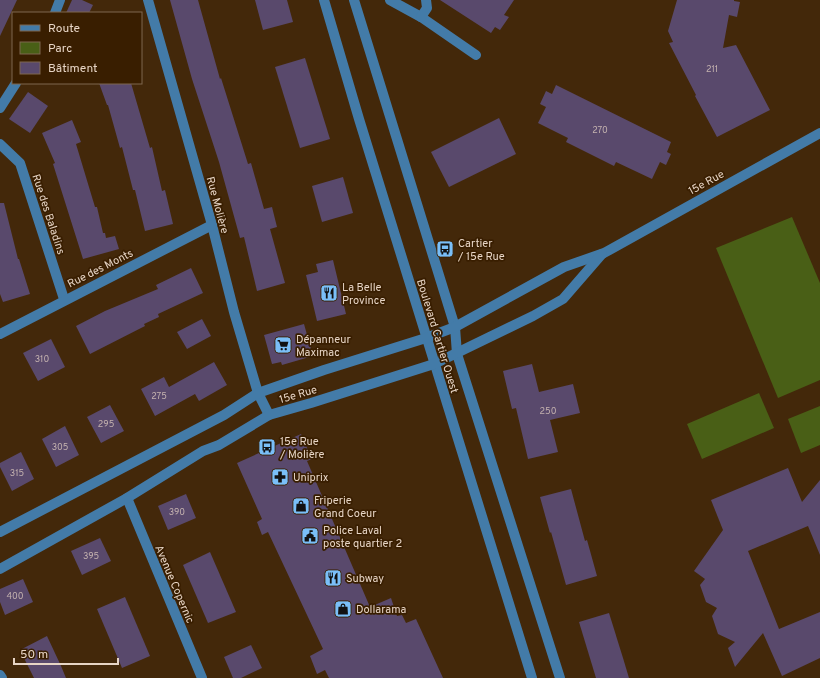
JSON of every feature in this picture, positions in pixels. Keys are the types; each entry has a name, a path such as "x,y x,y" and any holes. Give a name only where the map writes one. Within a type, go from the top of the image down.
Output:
{"street":[{"path":"55,12 60,0"},
{"name":"Rue Molière","path":"148,0 212,225 234,312 258,393 269,414"},
{"name":"Boulevard Cartier Ouest","path":"324,0 426,338 532,678"},
{"name":"Boulevard Cartier Ouest","path":"354,0 455,327 457,354 560,678"},
{"path":"390,0 421,17 476,55"},
{"path":"421,17 427,8 426,0"},
{"path":"0,108 15,84"},
{"name":"15e Rue","path":"0,532 224,415 258,393 324,370 426,338 455,327 564,267 604,253 820,133"},
{"name":"Rue des Baladins","path":"0,144 20,163 64,300"},
{"name":"Rue des Monts","path":"0,334 212,225"},
{"name":"15e Rue","path":"0,569 127,498 203,451 220,445 269,414 311,403 434,364 457,354 564,299 604,253"},
{"name":"Avenue Copernic","path":"127,498 202,678"}],"green space":[{"path":"792,217 820,283 820,380 778,398 716,248"},
{"path":"759,393 774,428 702,459 687,424"},
{"path":"820,406 820,445 801,453 788,419"}],"building":[{"path":"0,0 17,0 0,36"},
{"path":"72,0 82,0 93,5 90,12 66,12"},
{"path":"170,0 198,0 220,79 221,78 248,164 251,163 264,209 272,207 277,227 270,229 285,283 257,291 244,237 240,238 219,162 192,79"},
{"path":"255,0 287,0 293,22 263,30"},
{"path":"440,0 514,0 504,15 509,17 500,30 495,27 491,33"},
{"path":"677,0 734,0 740,2 737,17 729,15 723,48 736,45 770,110 717,137 669,43 673,42 668,31"},
{"path":"305,58 330,139 300,148 275,67"},
{"path":"99,84 131,84 150,148 152,147 162,191 165,190 173,224 145,231 135,190 133,190 122,147 120,148"},
{"path":"556,85 671,142 667,152 671,154 666,165 660,162 652,179 616,162 614,166 566,142 568,138 538,123 546,107 540,104 546,91 552,94"},
{"path":"28,92 48,106 30,133 9,119"},
{"path":"499,118 516,154 449,187 431,152"},
{"path":"72,120 81,142 76,144 95,207 97,207 103,233 105,233 106,238 115,236 119,249 83,259 53,164 55,163 42,133"},
{"path":"343,177 353,213 322,222 312,186"},
{"path":"0,203 4,203 18,259 30,294 3,302 0,294"},
{"path":"333,260 346,314 317,321 306,275 318,272 316,264"},
{"path":"191,268 203,293 158,314 159,317 144,324 145,326 90,354 76,326 105,311 158,289 156,285"},
{"path":"202,319 211,336 187,349 177,332"},
{"path":"304,324 313,356 282,365 281,362 272,364 264,335"},
{"path":"51,339 65,367 38,381 23,353"},
{"path":"214,362 227,385 199,401 195,394 155,416 141,389 164,377 169,387"},
{"path":"532,364 539,392 573,384 580,413 550,420 558,452 528,459 516,408 512,409 503,371"},
{"path":"110,405 124,431 101,443 87,417"},
{"path":"65,426 79,455 56,467 42,439"},
{"path":"301,434 312,459 307,461 370,607 391,598 397,616 402,615 406,623 416,619 443,678 329,678 325,670 317,674 310,656 323,649 268,532 262,535 257,522 262,519 237,463"},
{"path":"21,452 34,479 12,491 0,467 0,463"},
{"path":"788,468 802,502 820,480 820,555 808,526 748,551 779,629 820,612 820,658 782,676 763,633 735,667 728,648 735,642 718,634 712,616 717,608 706,602 700,585 705,579 694,571 723,530 711,500"},
{"path":"571,489 585,541 587,540 597,576 566,585 540,497"},
{"path":"186,494 196,518 168,530 158,506"},
{"path":"100,538 111,561 82,575 71,551"},
{"path":"210,552 236,612 208,623 183,565"},
{"path":"23,579 33,602 5,615 0,602 0,589"},
{"path":"125,597 150,656 122,668 97,609"},
{"path":"609,613 629,678 596,678 579,622"},
{"path":"47,636 66,678 34,678 20,650"},
{"path":"251,645 262,668 241,678 233,678 224,657"}],"place":[{"name":"Cartier / 15e Rue","path":"445,249"},
{"name":"La Belle Province","path":"329,293"},
{"name":"Dépanneur Maximac","path":"283,345"},
{"name":"15e Rue / Molière","path":"267,447"},
{"name":"Uniprix","path":"280,477"},
{"name":"Friperie Grand Coeur","path":"301,506"},
{"name":"Police Laval poste quartier 2","path":"310,536"},
{"name":"Subway","path":"333,578"},
{"name":"Dollarama","path":"343,609"}]}
